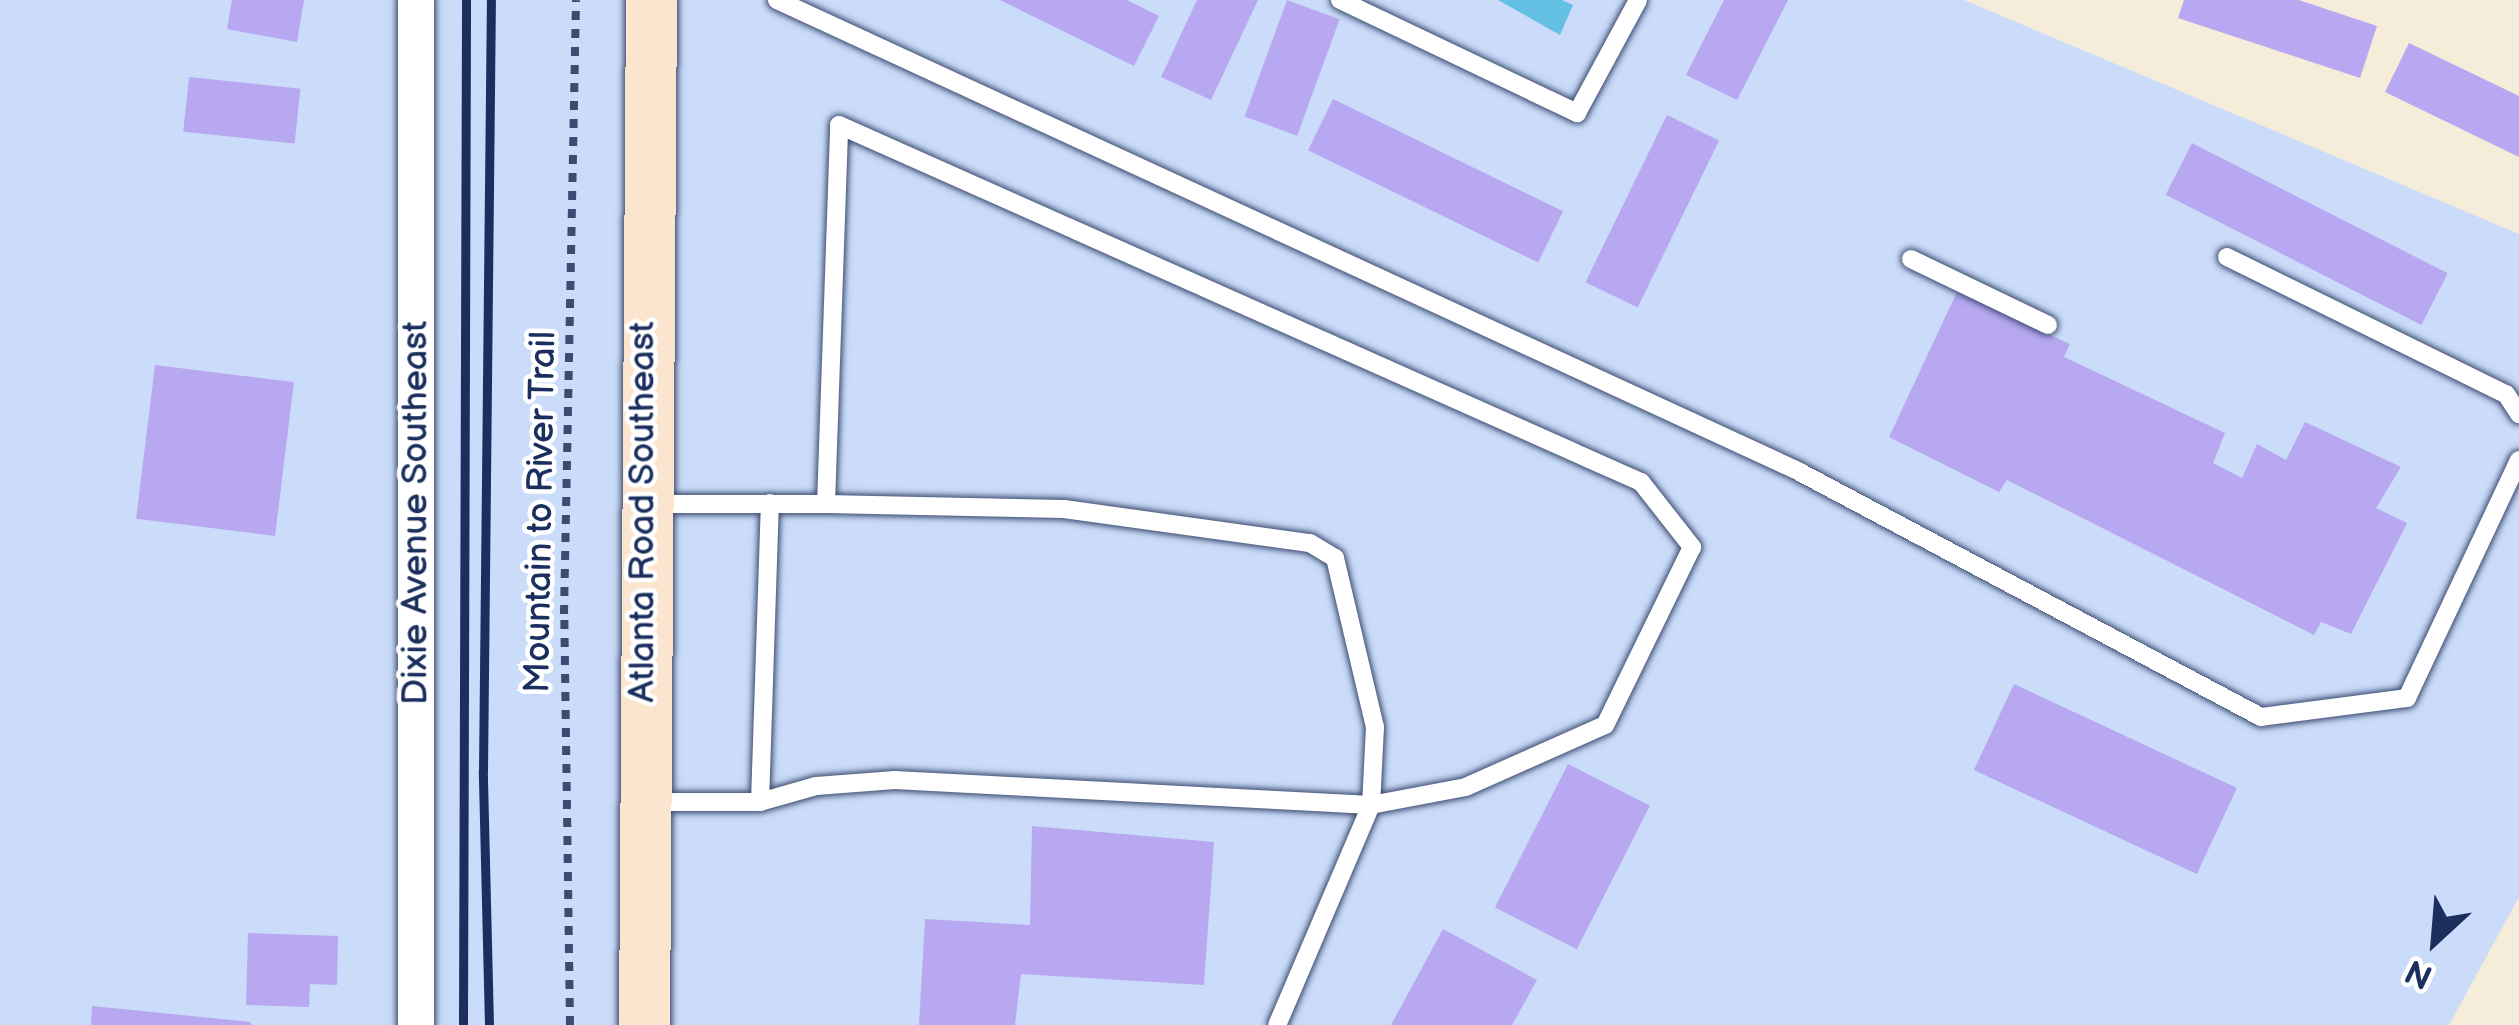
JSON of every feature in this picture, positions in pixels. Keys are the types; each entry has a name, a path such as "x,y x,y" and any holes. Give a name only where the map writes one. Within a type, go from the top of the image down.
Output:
{"main road":[{"name":"Atlanta Road Southeast","path":"644,1025 643,504 651,0"}],"street":[{"name":"Dixie Avenue Southeast","path":"416,0 416,1025"}],"lane":[{"path":"777,0 1776,460 2261,716 2407,698 2519,460"},
{"path":"1340,0 1577,113 1638,0"},
{"path":"642,802 760,802 816,786 895,780 1371,805 1466,787 1606,725 1692,547 1642,482 839,125 826,504"},
{"path":"2227,257 2506,394 2519,414"},
{"path":"1911,259 2048,325"},
{"path":"760,802 770,503"},
{"path":"643,504 1064,509 1310,543 1335,558 1375,727 1371,805 1276,1025"}],"path":[{"name":"Mountain to River Trail","path":"570,1025 564,614 576,0"}],"shaded area":[{"path":"0,0 1964,0 2519,234 2519,897 2449,1025 0,1025"}],"water":[{"path":"1498,0 1562,0 1573,5 1560,35"}],"building":[{"path":"232,0 304,0 297,42 227,29"},
{"path":"1000,0 1127,0 1159,16 1134,66"},
{"path":"1197,0 1258,0 1211,100 1161,77"},
{"path":"1287,0 1340,19 1297,136 1245,117"},
{"path":"1724,0 1788,0 1737,100 1686,75"},
{"path":"2184,0 2299,0 2377,26 2360,78 2178,18"},
{"path":"2409,43 2519,96 2519,157 2385,92"},
{"path":"189,77 300,89 295,143 183,132"},
{"path":"1333,99 1563,211 1538,262 1308,150"},
{"path":"1667,115 1719,140 1638,308 1585,282"},
{"path":"2192,143 2448,273 2421,325 2166,195"},
{"path":"1957,292 2070,344 2064,357 2225,433 2213,463 2242,478 2257,444 2286,460 2305,422 2401,467 2376,508 2407,523 2351,634 2321,622 2314,635 2007,480 1999,492 1889,437"},
{"path":"155,365 294,382 275,536 136,519"},
{"path":"2014,684 2237,788 2197,874 1974,770"},
{"path":"1568,764 1650,806 1577,949 1495,907"},
{"path":"1032,826 1214,842 1204,985 1021,974 1015,1025 919,1025 925,919 1030,925"},
{"path":"1443,929 1537,980 1512,1025 1391,1025"},
{"path":"248,933 338,936 337,985 310,984 309,1007 246,1005"},
{"path":"92,1006 251,1022 251,1025 91,1025"}],"railway":[{"path":"463,1025 466,0"},
{"path":"489,1025 483,771 491,0"}]}
